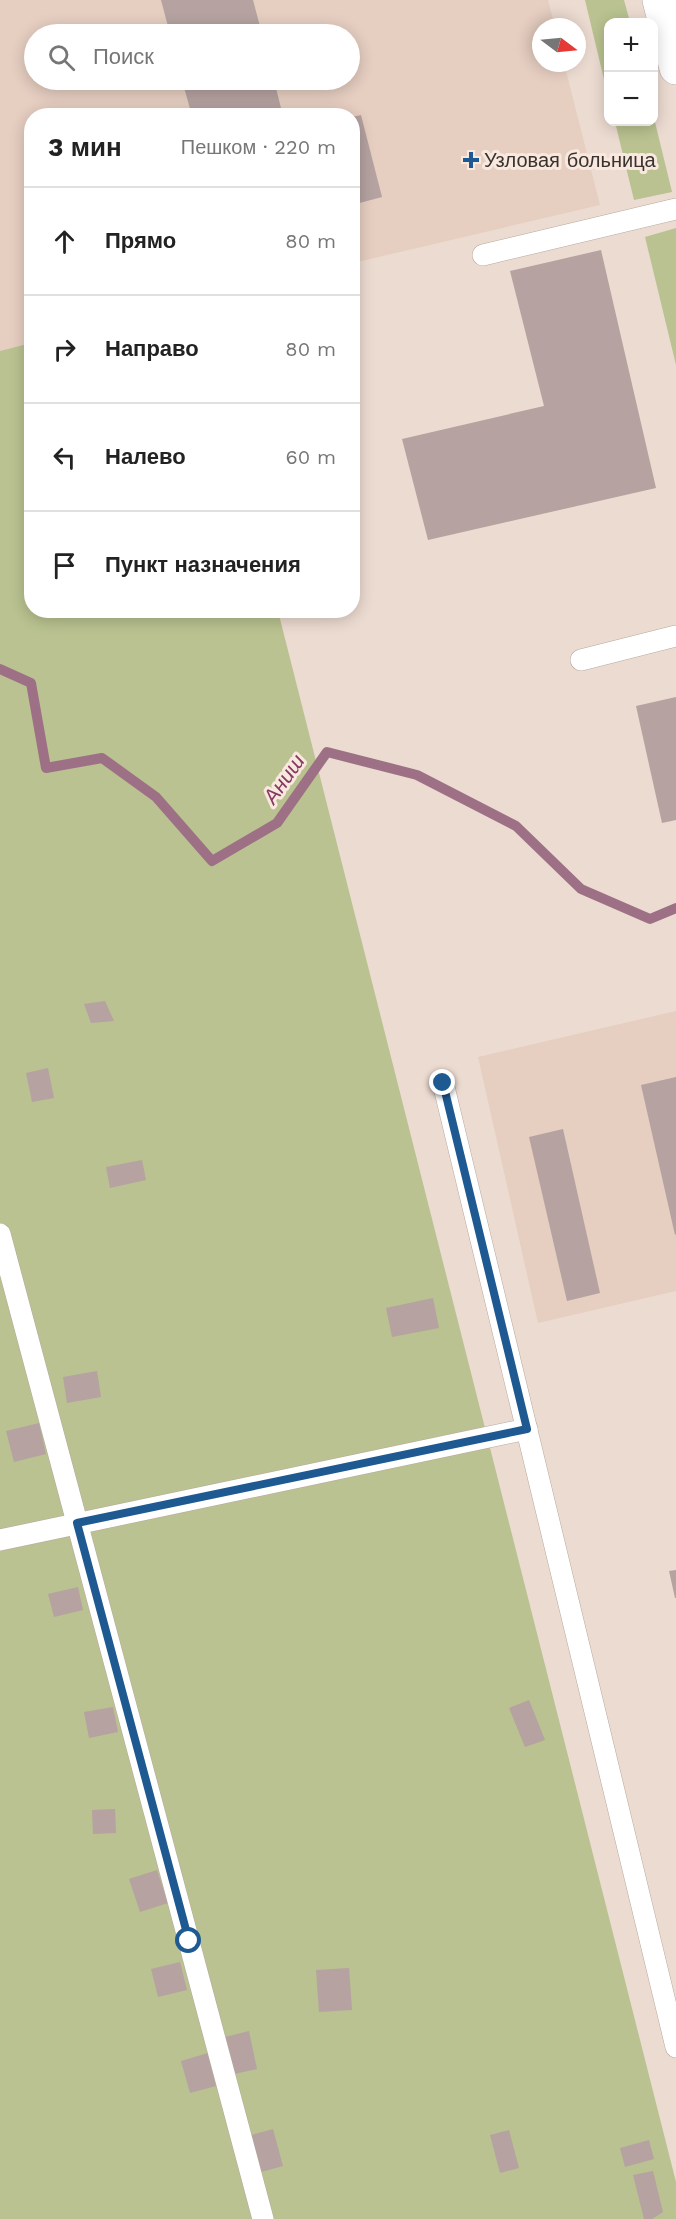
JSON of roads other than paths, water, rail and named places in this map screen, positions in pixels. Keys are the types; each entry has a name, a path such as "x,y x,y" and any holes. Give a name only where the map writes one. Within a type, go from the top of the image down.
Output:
{"street":[{"path":"659,0 676,68"}],"lane":[{"path":"483,255 676,209"},
{"path":"581,660 676,636"},
{"path":"443,1083 676,2047"},
{"path":"0,1234 263,2219"},
{"path":"0,1539 527,1429"}],"waterway":[{"name":"Аниш","path":"0,669 31,683 46,768 102,758 156,797 212,861 277,823 327,752 417,775 516,826 581,889 650,919 676,908"}],"place":[{"name":"Узловая больница","path":"471,160"}]}
